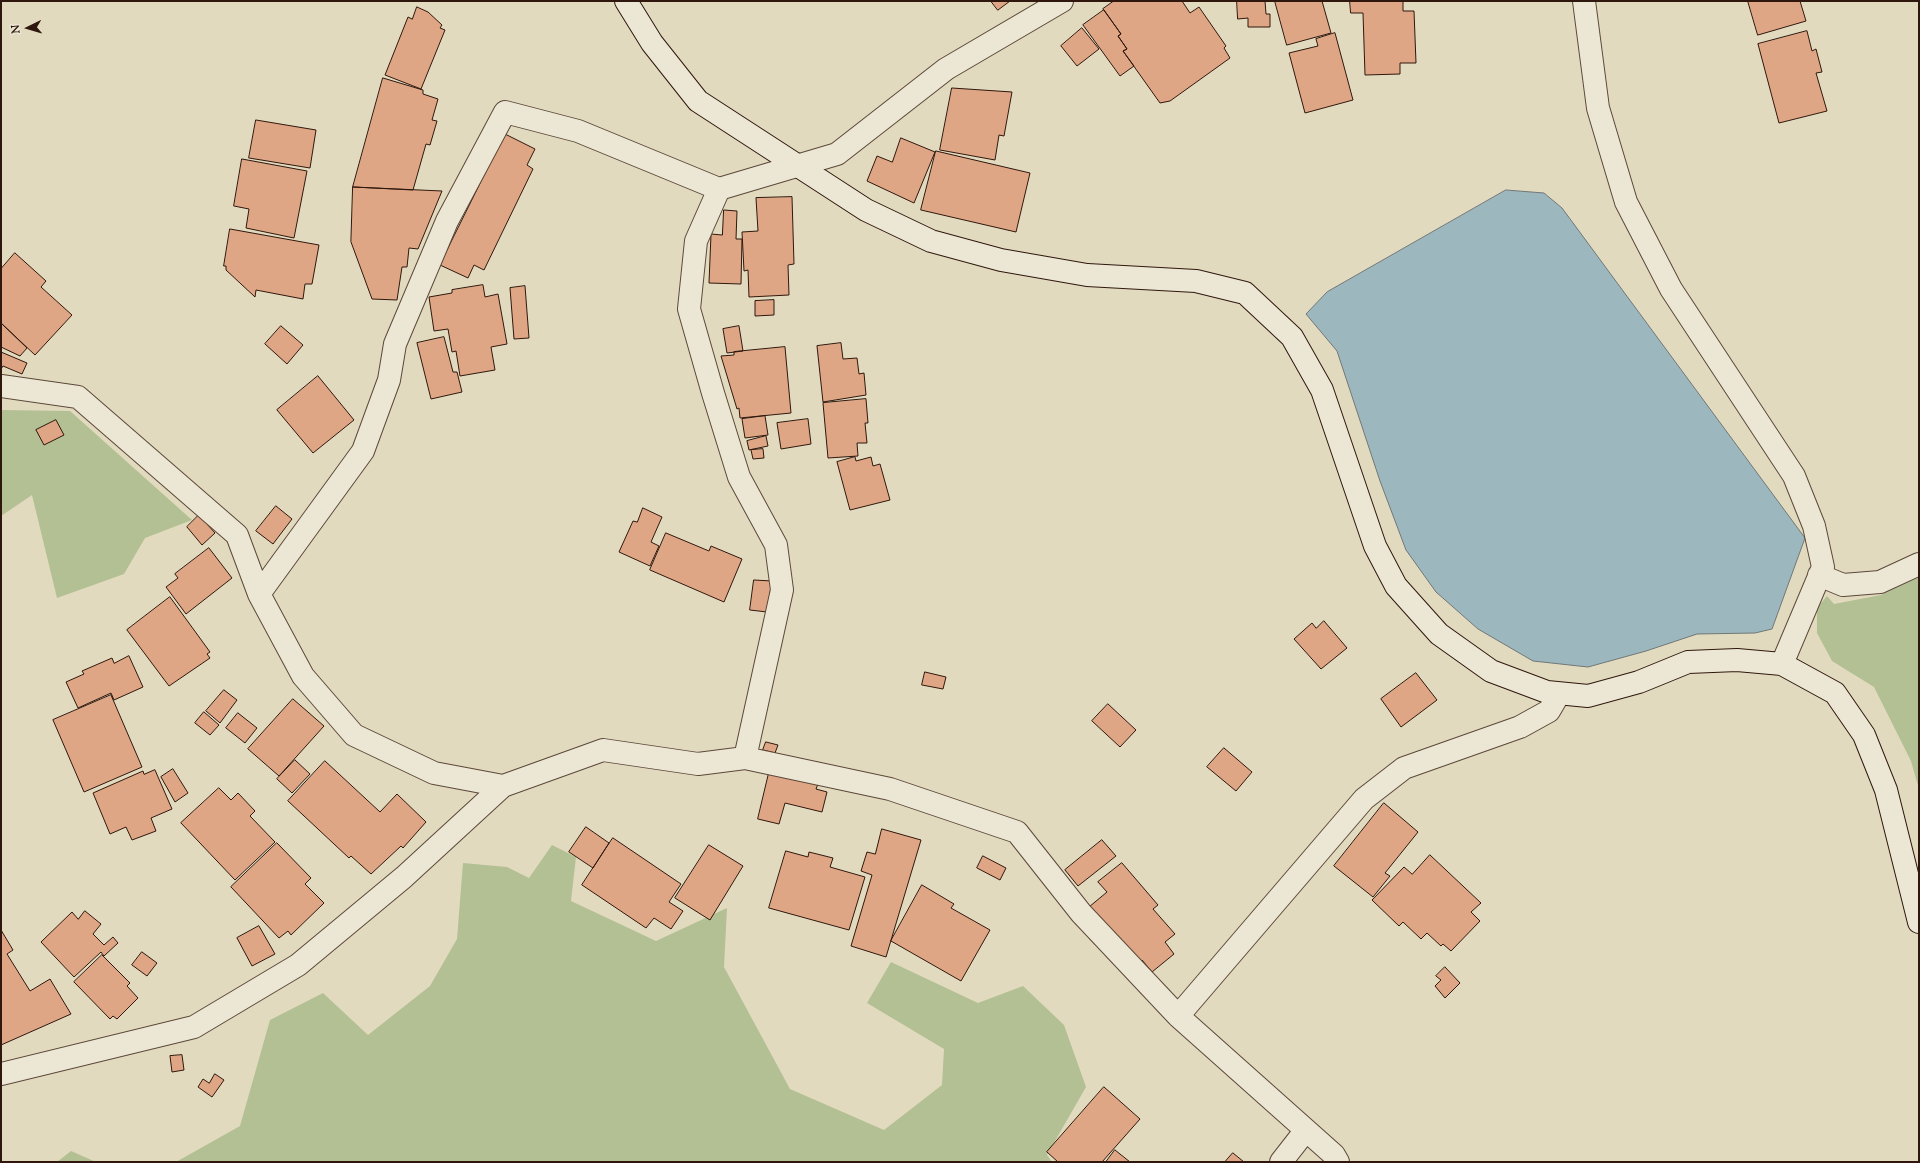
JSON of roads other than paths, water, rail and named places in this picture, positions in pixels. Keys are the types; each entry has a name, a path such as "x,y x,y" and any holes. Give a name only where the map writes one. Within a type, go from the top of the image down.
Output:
{"street":[{"path":"626,1 652,43 698,101 866,210 931,241 1001,260 1087,275 1196,281 1244,293 1292,337 1322,390 1376,546 1396,586 1439,634 1490,671 1547,692 1588,696 1639,682 1688,662 1737,660 1782,664 1835,692 1864,735 1886,790 1919,922"},
{"path":"259,594 363,451 389,380 395,344 447,221 504,112 578,131 719,189 837,154 946,69 1062,1"},
{"path":"1584,1 1598,108 1626,202 1671,289 1794,476 1814,526 1823,567 1782,664"},
{"path":"719,189 696,241 689,309 712,393 739,477 776,545 782,590 745,758"},
{"path":"1,386 78,398 237,535 259,594 302,676 354,735 434,773 503,786"},
{"path":"1819,575 1843,585 1880,582 1919,564"},
{"path":"1178,1016 1364,799 1404,768 1520,727 1537,718 1549,711 1559,694"},
{"path":"1,1074 194,1027 298,966 404,877 503,786 603,750 698,764 745,758 890,789 1017,832 1081,913 1178,1016 1334,1155 1338,1162"},
{"path":"1281,1162 1306,1130"}],"water":[{"path":"1506,190 1544,193 1562,208 1805,538 1772,629 1755,633 1697,634 1646,651 1588,667 1533,661 1478,629 1436,592 1406,550 1380,481 1337,351 1306,314 1327,292"}]}
